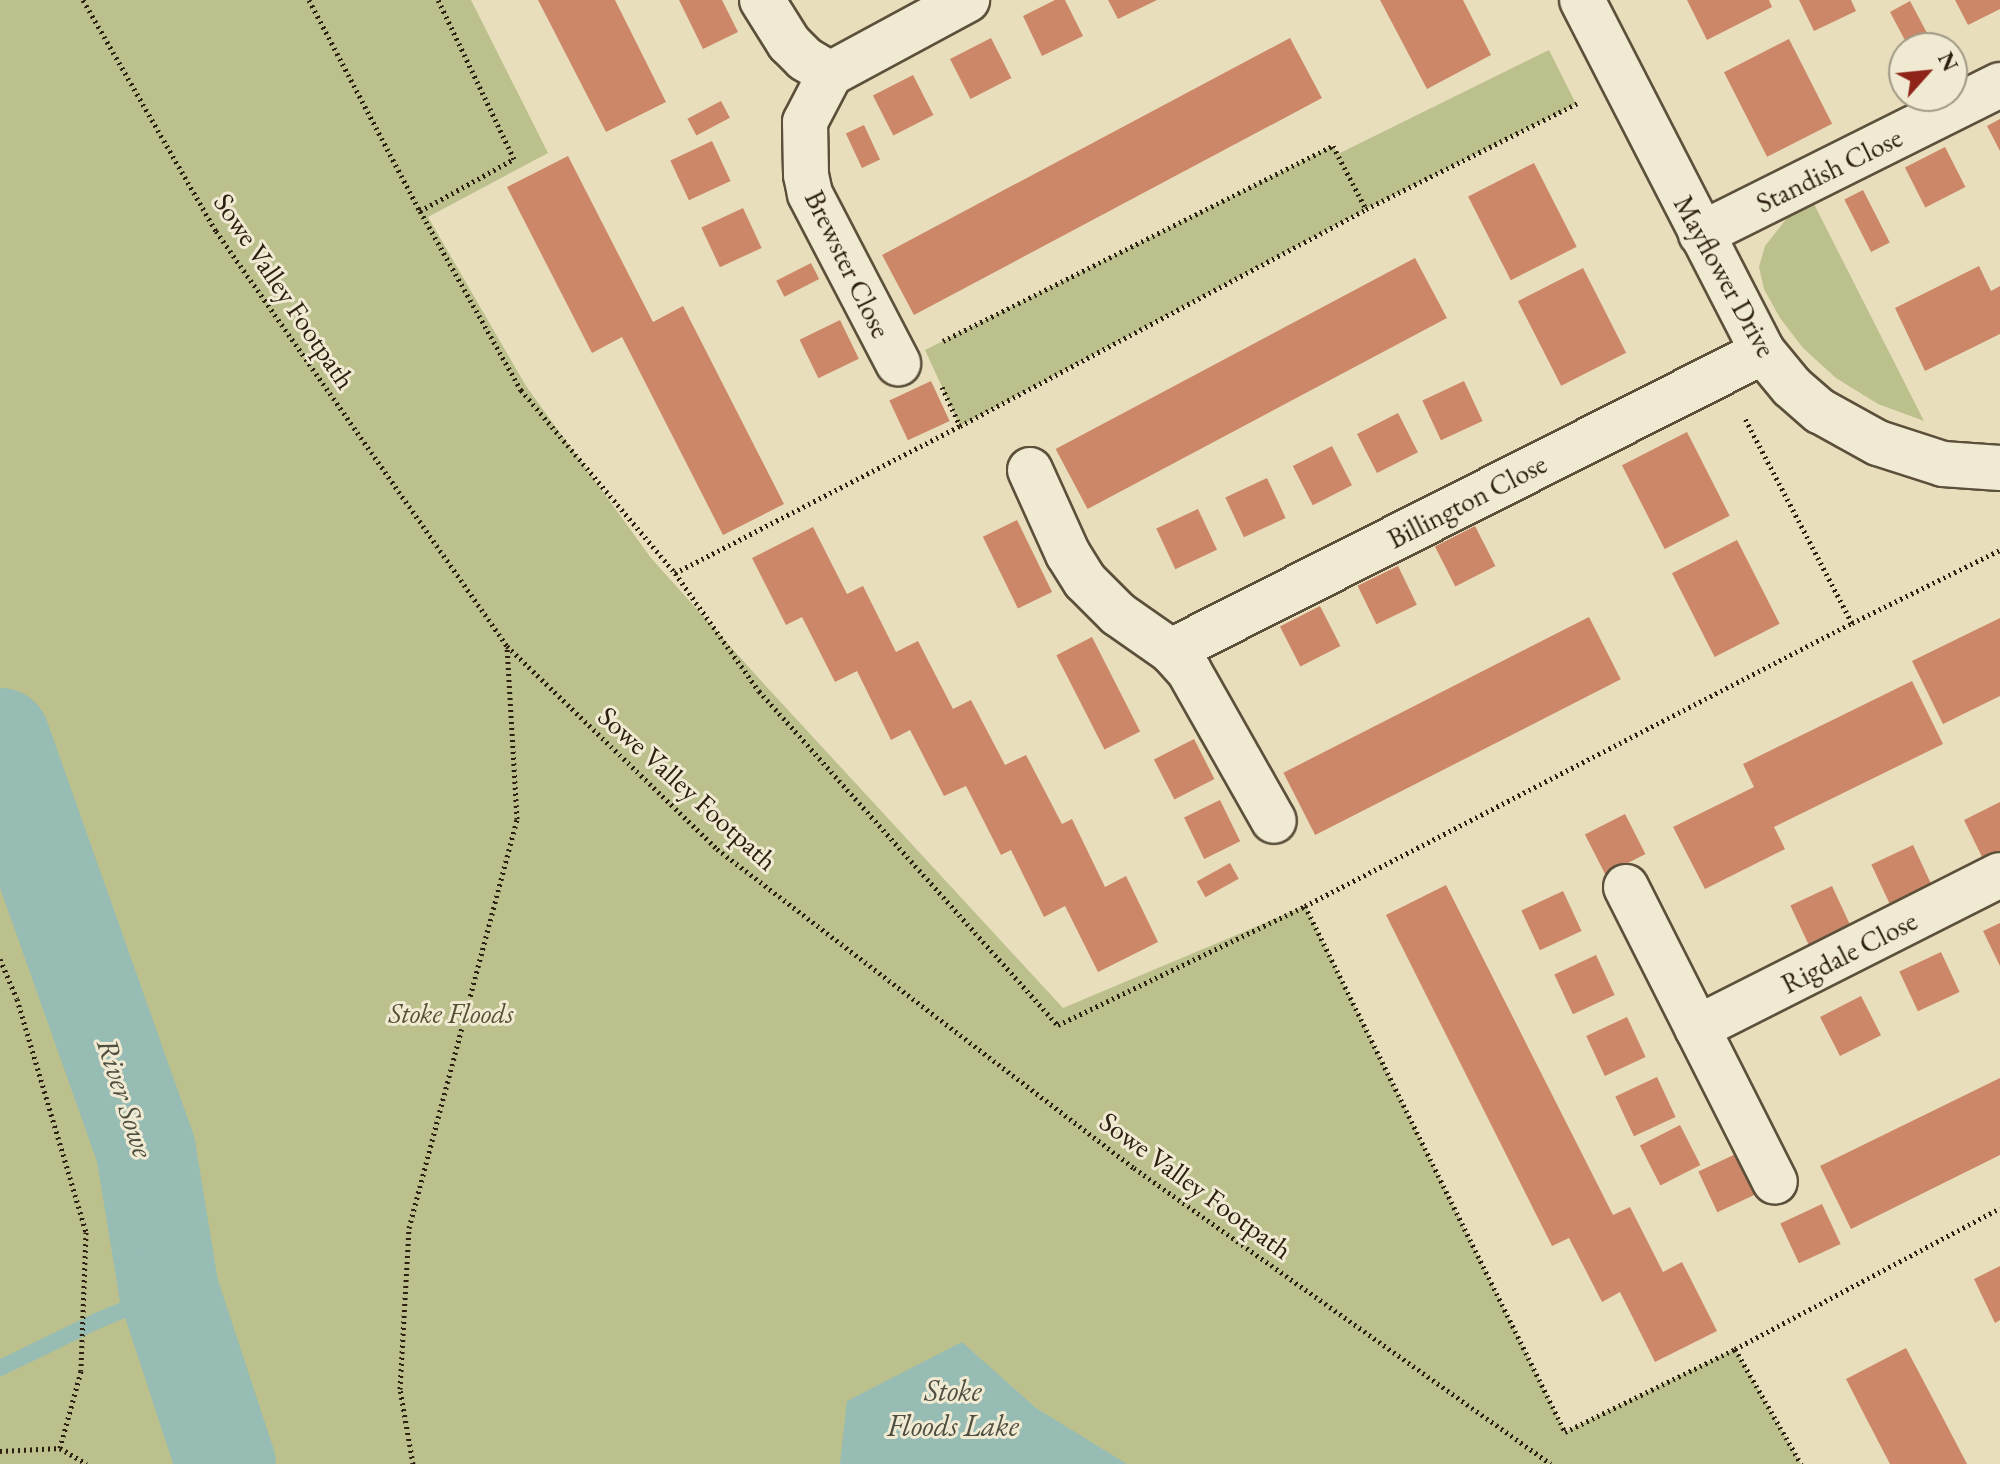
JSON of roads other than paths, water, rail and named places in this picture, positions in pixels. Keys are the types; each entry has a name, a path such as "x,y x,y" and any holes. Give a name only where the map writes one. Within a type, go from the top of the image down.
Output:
{"street":[{"path":"762,0 789,43 805,59 830,74 967,0"},
{"name":"Mayflower Drive","path":"1582,0 1763,352 1792,387 1820,411 1854,432 1943,464 2000,468"},
{"name":"Brewster Close","path":"830,74 805,122 803,148 808,185 898,363"},
{"name":"Standish Close","path":"1701,234 2000,85"},
{"name":"Billington Close","path":"1171,651 1763,352"},
{"path":"1030,470 1068,554 1085,581 1118,614 1171,651 1208,701 1274,821"},
{"name":"Rigdale Close","path":"1697,1028 2000,875"},
{"path":"1626,887 1775,1182"}],"water":[{"name":"Stoke Floods Lake","path":"962,1342 1036,1408 1127,1464 840,1464 847,1401"}],"waterway":[{"name":"River Sowe","path":"0,738 146,1151 169,1291 226,1464"},
{"path":"0,1368 99,1320 169,1291"}],"park label":[{"name":"Stoke Floods","path":"451,1013"}]}
